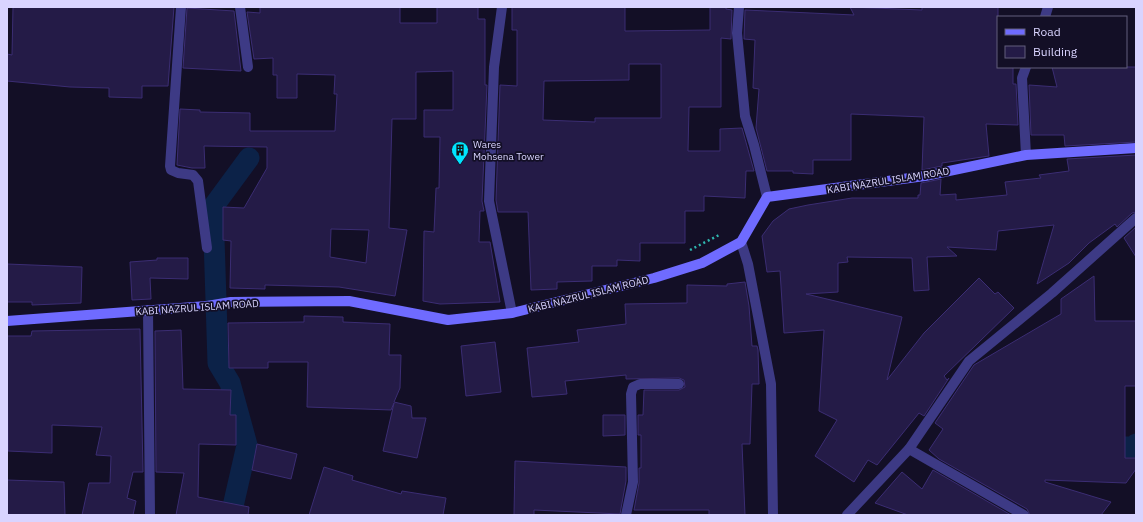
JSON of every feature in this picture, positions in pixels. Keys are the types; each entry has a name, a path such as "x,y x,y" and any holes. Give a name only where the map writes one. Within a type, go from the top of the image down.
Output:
{"main road":[{"name":"KABI NAZRUL ISLAM ROAD","path":"766,197 925,176 1026,155 1136,148"},
{"path":"741,242 766,197"},
{"name":"KABI NAZRUL ISLAM ROAD","path":"7,321 207,306 231,302 349,301 448,320 512,313 654,278 702,262 741,242"}],"street":[{"path":"181,7 170,166 172,170 178,173 193,175 198,181 207,248"},
{"path":"240,7 248,67"},
{"path":"502,7 494,67 489,201 512,313"},
{"path":"739,7 737,33 745,116 754,145 766,197"},
{"path":"1026,68 1022,78 1026,155"},
{"path":"846,515 909,449 969,361 1052,293 1136,218"},
{"path":"741,242 748,264 771,384 773,515"},
{"path":"148,310 150,515"},
{"path":"626,515 633,482 631,394 634,387 640,384 679,384"},
{"path":"909,449 1024,515"}],"path":[{"path":"684,252 725,232"}],"building":[{"path":"13,7 174,7 168,86 142,86 142,98 109,97 109,88 70,87 7,81 7,54 12,55"},
{"path":"260,7 400,7 400,23 437,23 437,7 478,7 478,19 485,19 485,85 487,85 482,201 484,211 480,211 479,242 490,242 500,302 440,304 423,301 424,231 434,232 436,188 439,188 440,137 424,137 424,110 453,110 453,71 416,72 416,119 392,119 389,228 407,230 395,296 339,287 265,285 265,289 230,288 231,241 223,240 223,207 244,208 267,168 267,147 204,146 205,168 192,168 177,165 180,109 200,110 200,112 250,113 250,131 335,131 337,94 334,94 335,75 297,74 297,98 277,98 277,75 273,75 273,58 254,59 247,12 260,13","holes":["331,229 369,230 366,263 330,257"]},
{"path":"512,7 625,7 625,31 710,30 710,7 726,7 726,9 732,10 731,39 721,38 721,107 689,107 688,151 720,151 720,129 742,128 754,171 746,171 745,198 704,196 704,211 685,211 685,243 640,243 640,261 617,260 617,266 592,266 592,281 557,282 557,289 531,290 528,212 498,212 496,200 500,85 517,86 517,30 512,30","holes":["629,64 661,64 661,118 595,118 595,122 543,120 544,81 629,80"]},
{"path":"850,7 922,10 922,7 998,7 997,68 1013,68 1013,84 1016,84 1018,125 986,124 989,156 942,163 942,166 922,170 924,117 851,114 851,160 813,160 813,174 793,173 793,171 767,171 756,128 759,89 753,88 755,40 744,39 745,10 854,15"},
{"path":"187,8 234,11 241,71 183,68"},
{"path":"1136,67 1136,142 1065,146 1064,135 1031,135 1029,85 1057,87 1052,68"},
{"path":"1136,155 1136,212 1132,213 1117,227 1115,224 1089,243 1069,263 1037,284 1054,225 998,231 996,250 947,247 957,256 927,257 929,290 914,291 912,258 847,257 848,262 838,263 838,292 806,294 902,317 887,380 924,333 979,278 995,294 998,292 1014,308 944,376 947,380 949,378 924,416 919,413 877,465 868,460 854,482 815,456 837,420 819,411 824,330 784,333 780,271 767,272 762,236 773,221 789,209 852,198 918,198 918,195 920,195 921,183 941,179 940,195 956,194 956,200 1007,195 1005,182 1041,178 1039,175 1069,171 1067,159"},
{"path":"1136,227 1136,257 1124,238"},
{"path":"157,258 188,258 188,279 150,278 151,299 132,300 130,262 157,260"},
{"path":"7,264 82,267 81,303 32,305 32,302 7,302"},
{"path":"1094,276 1095,321 1136,321 1136,386 1125,386 1125,458 1136,458 1136,469 1126,483 1045,480 1045,482 1111,502 1101,515 1030,515 1027,509 939,459 929,450 943,429 935,423 974,365 1061,314 1061,299"},
{"path":"745,282 749,306 752,346 757,346 758,350 759,384 752,384 750,444 742,444 745,515 709,515 709,510 634,510 639,483 639,468 641,468 641,435 638,435 638,415 643,415 644,390 679,390 685,387 684,380 679,378 626,379 626,375 565,381 567,394 532,397 527,348 579,342 577,330 626,324 625,304 687,303 687,285 727,286 727,284"},
{"path":"304,316 343,317 343,322 390,324 389,355 401,355 400,388 394,402 411,406 412,418 426,418 417,458 383,451 394,403 391,410 307,407 308,362 268,362 268,368 229,368 228,323 304,322"},
{"path":"140,329 143,472 133,472 127,498 136,501 133,515 82,515 89,483 110,483 111,456 96,455 102,427 52,425 52,453 8,451 7,336 31,336 32,331"},
{"path":"181,330 183,389 231,390 230,415 236,415 236,445 199,444 198,497 249,507 248,515 176,515 184,473 156,472 155,331"},
{"path":"495,342 501,392 466,396 461,346"},
{"path":"603,415 625,415 625,435 603,436"},
{"path":"257,444 297,454 291,479 252,470"},
{"path":"515,461 626,467 626,481 620,514 534,510 534,515 514,515"},
{"path":"324,467 353,476 352,480 401,494 402,491 446,498 443,515 309,515"},
{"path":"933,470 1011,515 908,515 875,503 902,472 922,489"},
{"path":"7,480 64,482 65,515 7,515"}],"waterway":[{"path":"231,515 247,445 230,383 218,363 213,207 249,158"},
{"path":"1097,447 1134,447 1136,444"}],"place":[{"name":"Wares Mohsena Tower","path":"460,165"}]}
